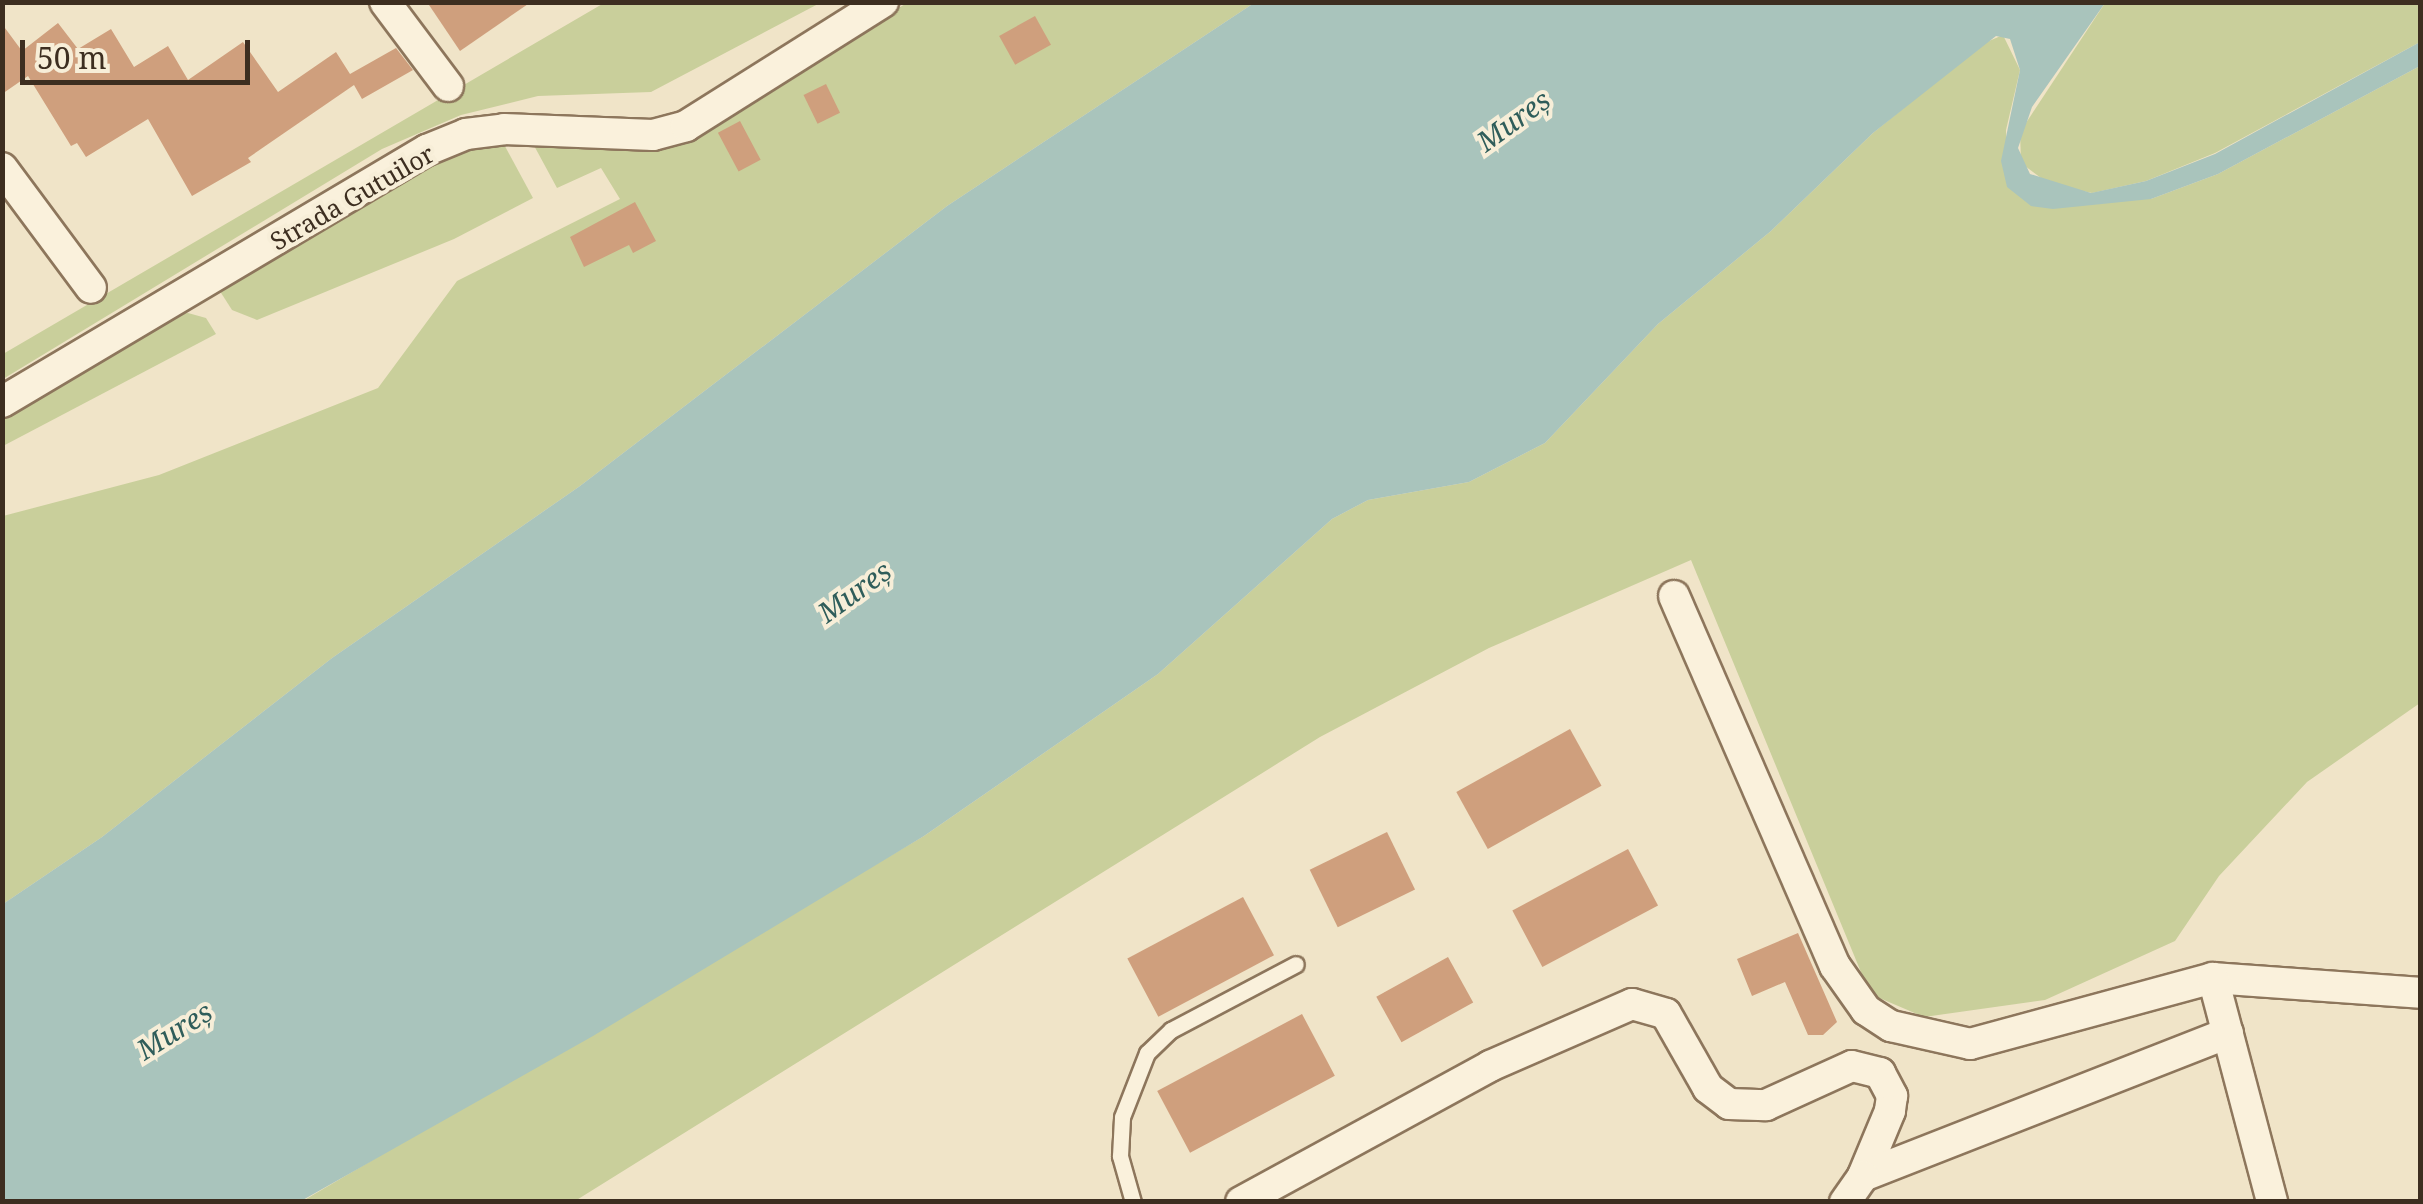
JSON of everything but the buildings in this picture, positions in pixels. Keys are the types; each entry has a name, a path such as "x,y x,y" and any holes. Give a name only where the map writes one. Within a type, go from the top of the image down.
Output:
{"street":[{"path":"385,2 448,86"},
{"name":"Strada Gutuilor","path":"2,402 427,150 466,134 504,129 652,135 686,126 883,2"},
{"path":"2,168 91,288"},
{"path":"1674,596 1803,901 1866,1010 1891,1026 1970,1044 2214,978 2420,992"},
{"path":"2214,978 2272,1202"},
{"path":"1241,1202 1490,1066 1632,1004 1666,1014 1708,1088 1729,1104 1766,1105 1852,1066 1880,1073 1892,1096 1890,1111 1862,1176 1845,1202"},
{"path":"1862,1176 2228,1033"}],"lane":[{"path":"1133,1202 1120,1156 1122,1117 1147,1054 1170,1030 1296,964"}],"green space":[{"path":"604,3 820,3 651,92 538,96 461,115 382,149 3,379 3,354"},
{"path":"907,3 1254,3 947,206 580,486 332,658 102,837 3,904 3,516 159,475 378,388 457,281 620,199 601,168 557,188 531,140 639,146 802,65"},
{"path":"2105,3 2420,3 2420,42 2215,153 2146,181 2092,193 2049,184 2021,163 2020,132"},
{"path":"2003,35 2020,70 2006,130 2007,187 2151,199 2218,174 2420,66 2420,703 2307,782 2219,876 2175,941 2045,1000 1924,1017 1870,994 1691,560 1489,648 1320,737 575,1201 301,1202 924,836 1158,674 1332,519 1368,500 1469,482 1545,443 1658,324 1771,231 1873,133 1982,44"},
{"path":"500,137 533,198 454,239 257,320 232,310 216,285 416,163"},
{"path":"188,313 206,318 216,334 3,446 2,412 168,315"}],"water":[{"name":"Mureș","path":"1254,3 2105,3 2032,107 2018,148 2030,174 2091,193 2146,181 2215,154 2420,42 2420,66 2218,174 2151,199 2053,209 2031,206 2007,187 2001,161 2020,70 2010,39 1996,36 1873,133 1771,231 1658,324 1545,443 1469,482 1368,500 1332,519 1158,674 924,836 593,1036 301,1201 3,1201 3,904 102,837 332,658 580,486 947,206"}]}
